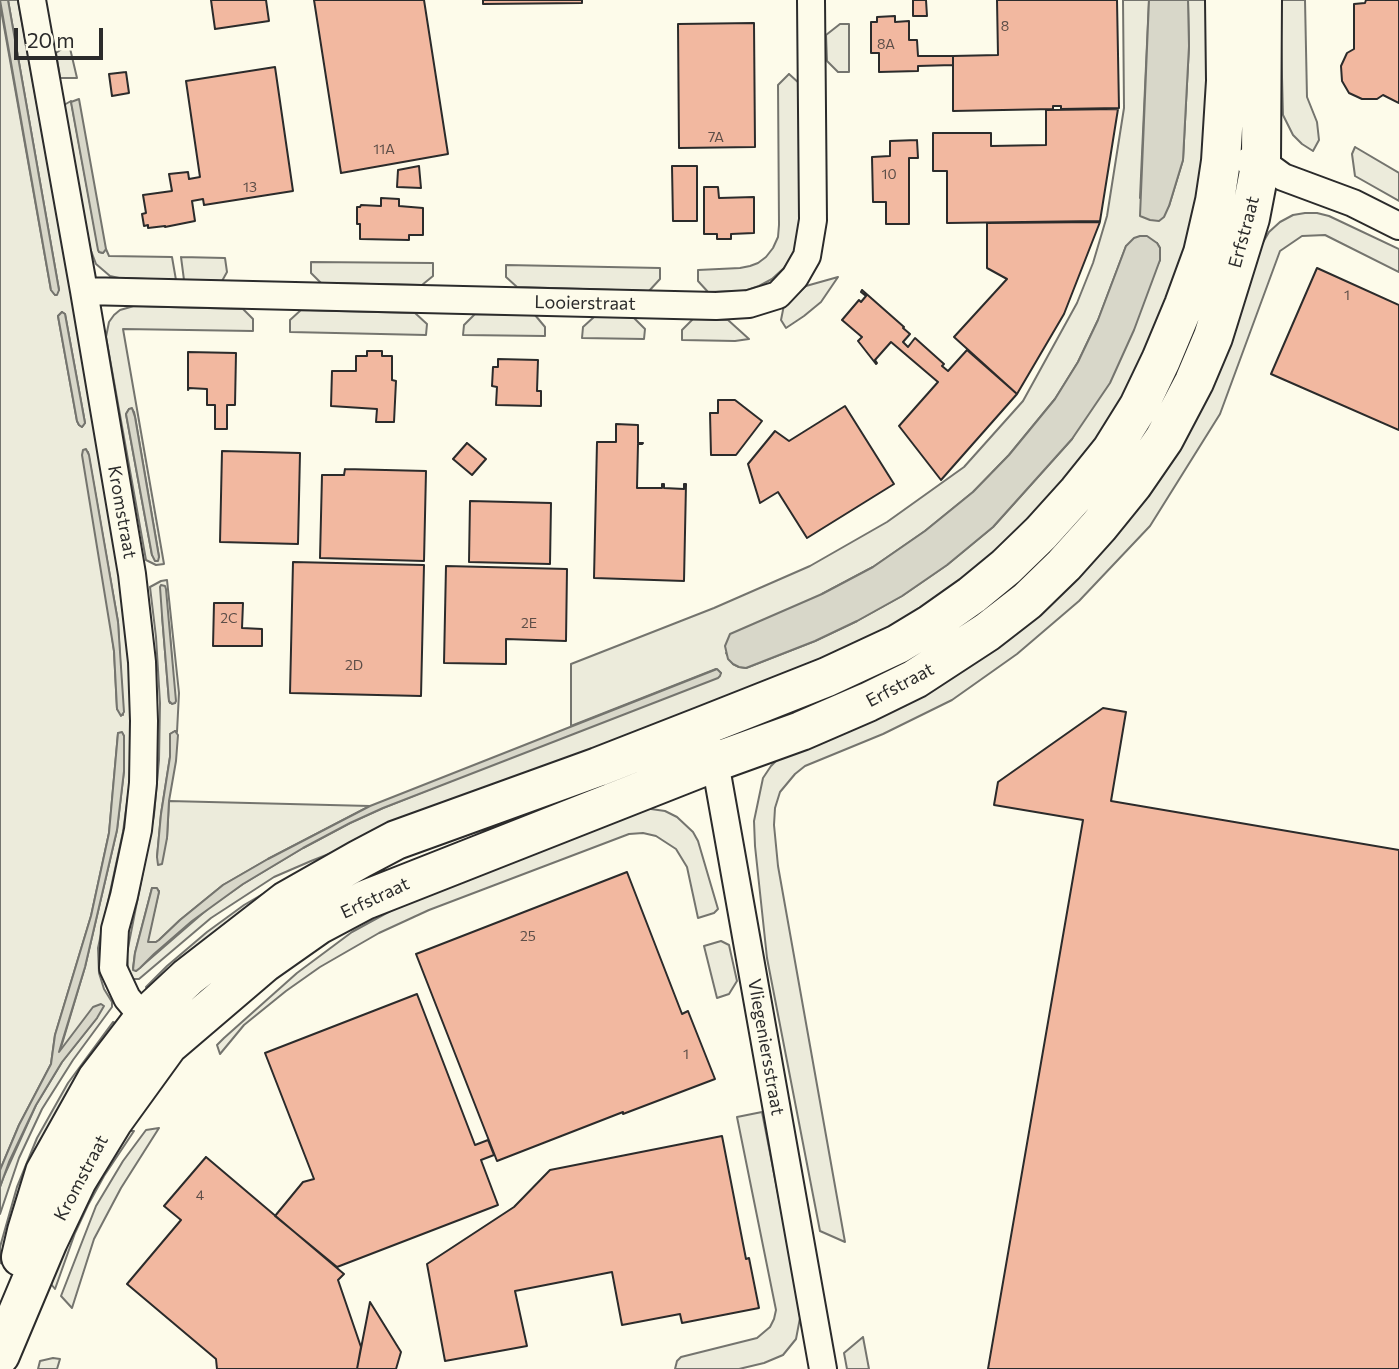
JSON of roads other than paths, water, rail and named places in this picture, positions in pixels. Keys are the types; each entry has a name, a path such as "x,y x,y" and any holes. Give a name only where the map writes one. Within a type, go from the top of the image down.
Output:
{"street":[{"name":"Kromstraat","path":"0,1355 77,1180 113,1121 156,1032 127,998 113,968 115,929 138,830 143,783 142,662 132,574 32,0"},
{"name":"Looierstraat","path":"84,291 716,306 749,304 778,295 795,277 807,256 813,220 811,0"},
{"name":"Erfstraat","path":"156,1032 188,977 286,901 360,859 396,840 585,771 827,677 898,644 972,595 1041,533 1111,451 1139,405 1161,360 1203,253 1221,161 1226,81 1225,0"},
{"name":"Erfstraat","path":"156,1032 318,925 365,900 715,762 802,731 868,702 915,679 987,632 1027,601 1099,526 1141,472 1164,439 1195,382 1213,337 1250,218 1261,161 1262,0"},
{"path":"1221,161 1261,161 1283,177 1353,203 1399,226"},
{"name":"Vliegeniersstraat","path":"703,726 715,762 817,1368"}]}
